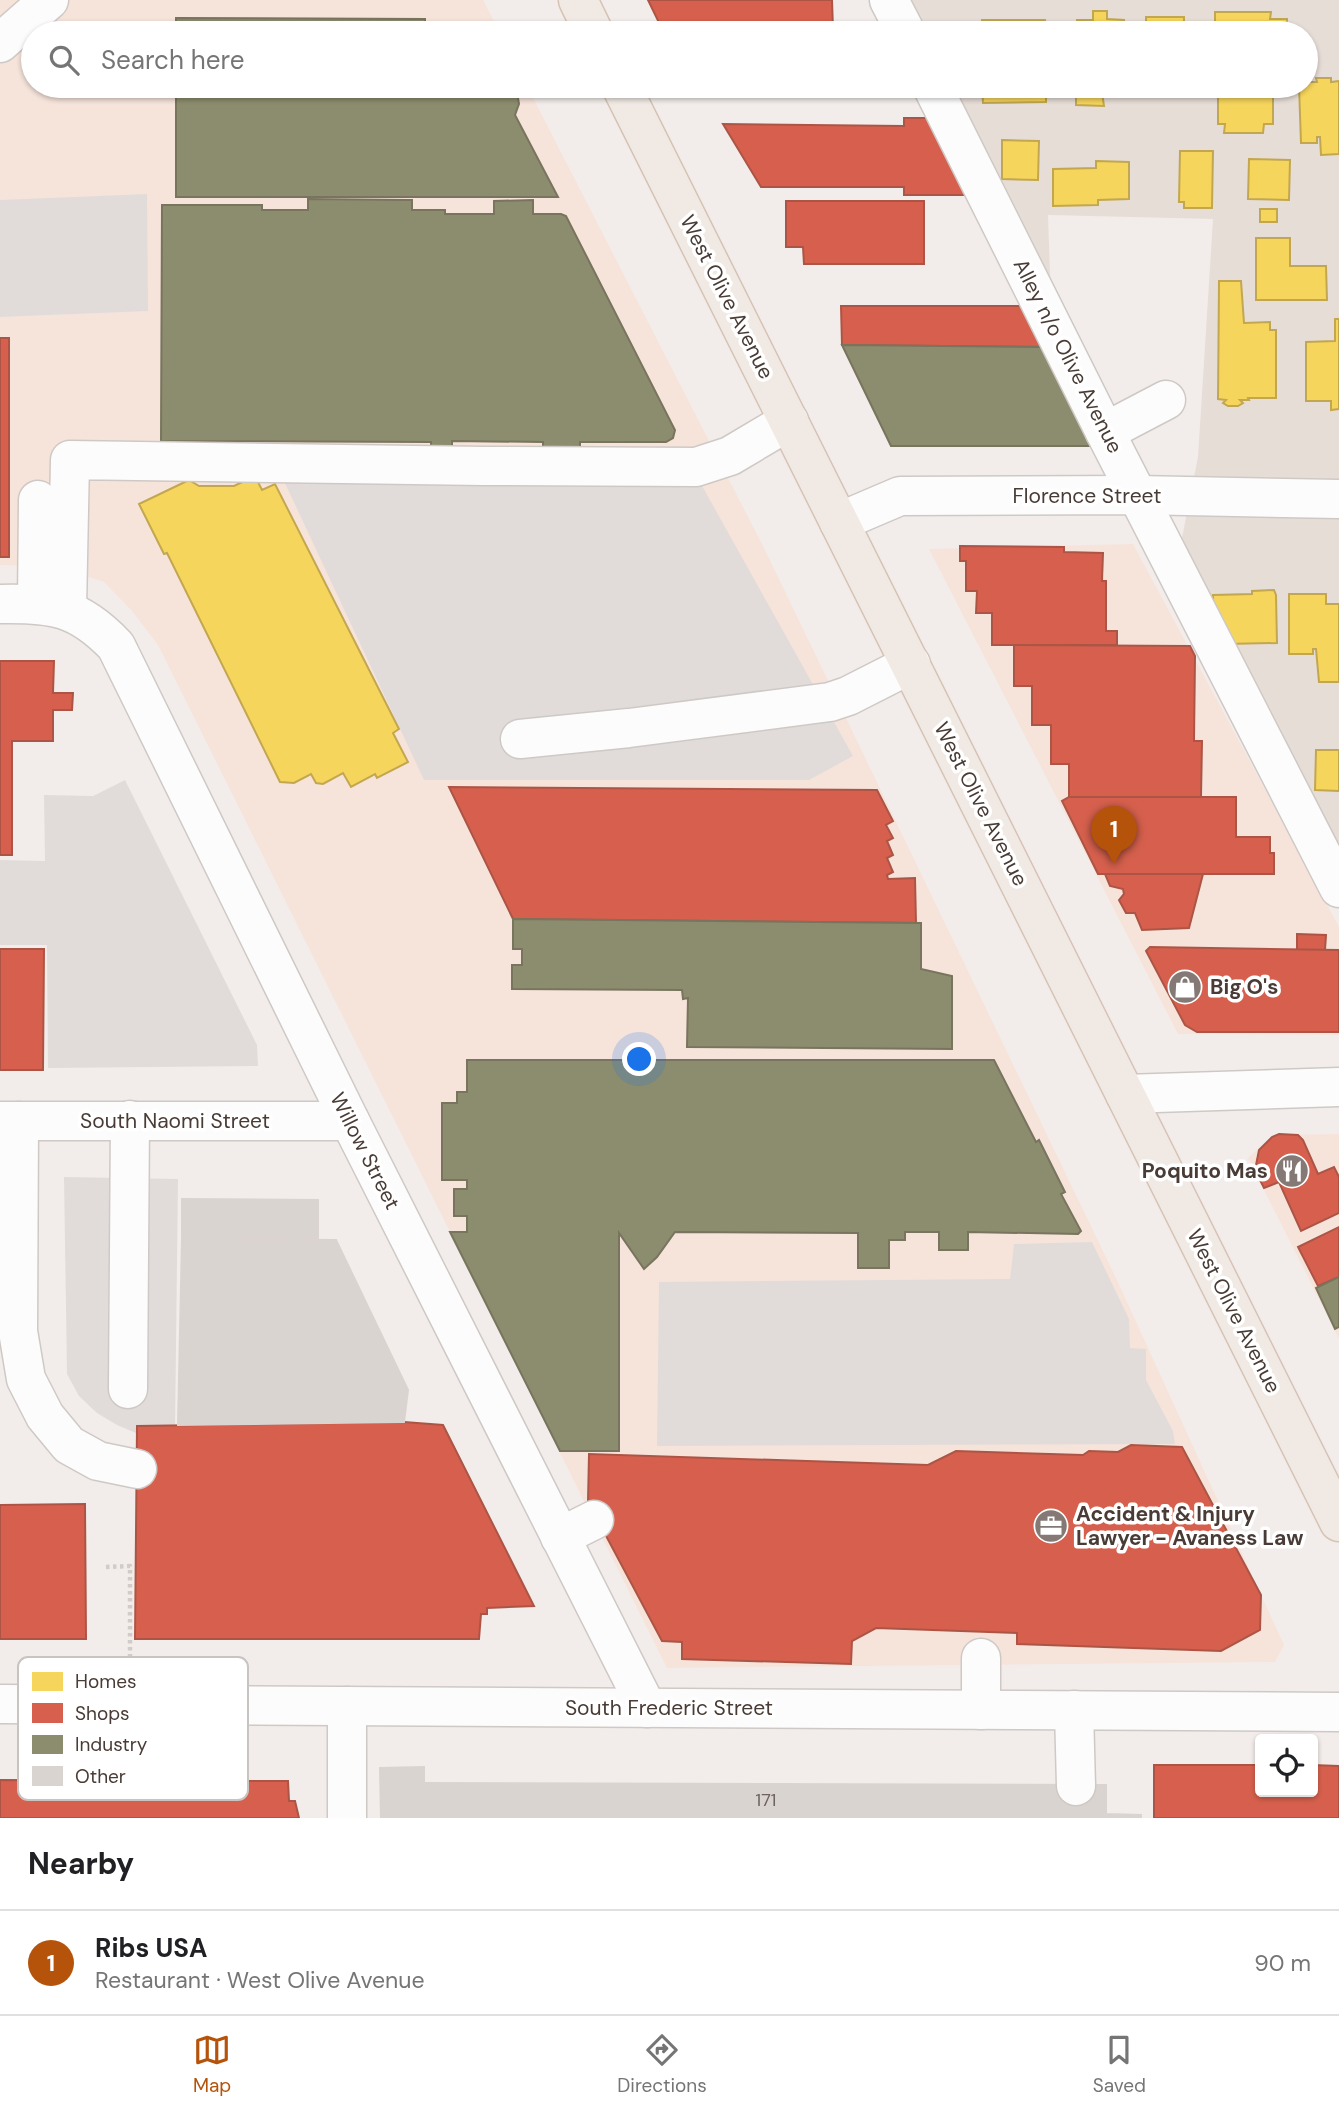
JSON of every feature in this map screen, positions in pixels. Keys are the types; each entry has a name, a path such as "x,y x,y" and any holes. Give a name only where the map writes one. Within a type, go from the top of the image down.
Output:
{"main road":[{"path":"578,0 588,21"},
{"name":"West Olive Avenue","path":"627,98 1339,1522"}],"street":[{"path":"25,21 49,0"},
{"path":"889,0 900,21"},
{"path":"0,43 21,25"},
{"name":"Alley n/o Olive Avenue","path":"938,98 1105,432 1339,888"},
{"path":"1105,432 1166,400"},
{"path":"52,606 69,460 696,467 730,456 789,421"},
{"name":"Florence Street","path":"839,522 900,496 1137,495 1339,499"},
{"path":"38,500 52,606"},
{"path":"0,604 52,606"},
{"name":"Willow Street","path":"52,606 98,627 116,646 350,1121 647,1708"},
{"path":"520,739 830,702 848,696 911,664"},
{"path":"1125,1094 1339,1087"},
{"path":"128,1389 130,1120"},
{"path":"9,1121 18,1331 26,1379 45,1416 69,1445 98,1461 136,1468"},
{"name":"South Naomi Street","path":"9,1121 350,1121"},
{"path":"560,1537 594,1520"},
{"path":"981,1658 981,1710"},
{"name":"South Frederic Street","path":"0,1704 18,1704"},
{"name":"South Frederic Street","path":"248,1705 1339,1712"},
{"path":"347,1706 347,1818"},
{"path":"1074,1710 1076,1786"}],"path":[{"path":"106,1567 131,1566 130,1657"}],"shaded area":[{"path":"0,0 483,0 494,21 21,21 21,98 533,98 765,550 1116,1278 1284,1645 1275,1662 667,1668 158,645 132,611 104,582 68,570 0,565"},
{"path":"906,0 1339,0 1339,852 1181,543 1198,457 1213,219 1048,215 1051,301 953,98 1318,98 1318,21 916,21"},
{"path":"147,194 148,311 0,317 0,200"},
{"path":"283,479 701,484 853,756 809,780 424,780"},
{"path":"1133,544 1339,927 1339,1035 1178,1034 929,549"},
{"path":"125,780 257,1045 258,1066 48,1068 47,945 0,945 0,860 45,861 44,795 93,796"},
{"path":"1339,1134 1339,1339 1248,1158 1273,1135"},
{"path":"64,1177 178,1179 175,1430 136,1433 117,1425 97,1413 79,1396 67,1374"},
{"path":"1092,1242 1129,1319 1130,1348 1146,1349 1146,1380 1173,1431 1175,1444 657,1446 659,1282 1010,1279 1014,1244"}],"building: Homes":[{"path":"1093,11 1107,11 1107,19 1124,21 1077,21 1093,20"},
{"path":"1215,12 1271,12 1270,19 1287,19 1287,21 1215,21"},
{"path":"1146,17 1184,17 1184,21 1146,21"},
{"path":"1045,20 1045,21 982,21"},
{"path":"1318,78 1331,78 1331,82 1339,81 1339,154 1321,155 1320,137 1317,137 1317,143 1301,143 1299,98 1318,98"},
{"path":"983,98 1046,98 1046,102 983,103"},
{"path":"1076,98 1103,98 1104,106 1076,105"},
{"path":"1218,98 1273,98 1273,124 1264,124 1263,133 1224,133 1225,124 1218,124"},
{"path":"1002,140 1039,141 1038,180 1002,179"},
{"path":"1180,151 1213,151 1212,208 1184,208 1184,202 1179,202"},
{"path":"1249,159 1290,160 1289,200 1248,199"},
{"path":"1096,161 1129,162 1129,199 1098,200 1098,205 1053,206 1053,169 1096,168"},
{"path":"1260,209 1277,209 1277,222 1260,222"},
{"path":"1256,238 1290,238 1290,266 1326,266 1327,300 1256,300"},
{"path":"1219,281 1241,281 1244,323 1270,322 1270,330 1276,330 1276,398 1248,398 1249,400 1240,400 1243,403 1238,406 1228,406 1223,403 1226,400 1218,399"},
{"path":"1335,319 1339,319 1339,409 1331,410 1331,401 1306,401 1306,342 1335,341"},
{"path":"255,476 262,490 275,484 399,729 393,733 408,762 377,778 375,774 351,787 343,773 323,784 316,783 311,774 294,783 280,782 167,553 164,554 139,504 189,480 199,486 234,486"},
{"path":"1274,590 1277,643 1224,644 1214,627 1213,595 1252,594 1252,591"},
{"path":"1289,594 1326,594 1326,604 1339,604 1339,682 1319,682 1316,649 1313,649 1313,654 1289,654"},
{"path":"1316,750 1339,750 1339,791 1315,790"}],"building: Shops":[{"path":"648,0 832,0 833,21 658,21"},
{"path":"904,118 931,118 968,195 904,195 904,187 761,187 723,124 904,126"},
{"path":"786,201 924,201 924,264 804,264 803,247 786,247"},
{"path":"841,306 1021,306 1042,347 842,345"},
{"path":"0,338 9,338 9,557 0,557"},
{"path":"960,546 1064,547 1064,552 1103,553 1106,631 1117,631 1117,645 992,645 992,613 976,613 977,591 966,591 966,561 960,561"},
{"path":"1014,645 1190,646 1195,656 1194,741 1202,741 1201,797 1069,797 1069,764 1051,764 1051,725 1032,725 1032,686 1014,686"},
{"path":"0,661 54,661 53,693 73,693 72,710 53,710 53,741 12,741 12,855 0,855"},
{"path":"449,787 877,790 893,821 886,825 893,838 887,841 893,855 887,858 893,872 887,875 888,879 915,878 916,923 513,919"},
{"path":"1069,797 1236,797 1236,837 1270,837 1270,853 1274,853 1274,874 1098,874 1062,801"},
{"path":"1105,874 1203,874 1189,928 1142,930 1135,913 1126,913 1119,900 1124,894 1123,889 1110,886"},
{"path":"1297,934 1326,935 1325,950 1297,950"},
{"path":"1150,947 1339,950 1339,1032 1197,1032 1185,1025 1146,951"},
{"path":"0,949 44,949 43,1070 0,1070"},
{"path":"1279,1134 1298,1135 1303,1140 1318,1174 1334,1167 1339,1177 1339,1213 1301,1231 1279,1182 1264,1188 1255,1170 1259,1150"},
{"path":"1339,1227 1339,1277 1318,1286 1298,1247"},
{"path":"404,1422 443,1425 534,1606 487,1608 487,1614 481,1614 479,1639 135,1639 137,1426"},
{"path":"1131,1445 1182,1447 1261,1595 1260,1630 1221,1651 1017,1644 1017,1633 876,1628 852,1641 851,1664 682,1659 682,1642 662,1641 588,1502 589,1454 928,1465 956,1451 1083,1455 1089,1451 1118,1452"},
{"path":"85,1504 86,1639 0,1639 0,1505"},
{"path":"1154,1765 1255,1765 1255,1797 1318,1797 1318,1765 1339,1766 1339,1818 1154,1818"},
{"path":"0,1780 18,1780 18,1800 248,1800 248,1781 288,1781 289,1801 295,1801 299,1818 0,1818"}],"building: Industry":[{"path":"176,18 425,19 425,21 176,21"},
{"path":"176,98 518,98 515,115 558,197 176,197"},
{"path":"308,199 412,200 412,210 445,210 445,214 494,214 494,201 533,200 533,214 566,216 675,430 673,438 666,442 580,442 580,450 543,450 543,442 452,441 452,451 431,451 431,442 161,441 162,205 262,205 262,210 308,210"},
{"path":"842,345 1042,347 1092,446 891,446"},
{"path":"513,919 921,923 921,969 952,976 952,1049 687,1047 688,998 683,999 682,990 512,989 512,965 522,965 522,949 513,949"},
{"path":"467,1060 994,1060 1036,1142 1039,1140 1065,1192 1061,1194 1081,1231 1078,1234 968,1232 968,1250 939,1250 939,1232 905,1232 905,1240 889,1240 889,1268 858,1268 858,1233 675,1232 657,1257 644,1269 619,1233 619,1451 560,1451 450,1232 467,1232 467,1216 454,1216 454,1189 467,1189 467,1180 442,1180 442,1103 457,1103 457,1092 467,1092"},
{"path":"1339,1277 1339,1327 1335,1329 1316,1288"}],"building: Other":[{"path":"182,1199 318,1200 318,1239 182,1239"},
{"path":"182,1239 336,1240 408,1390 404,1422 178,1425"},
{"path":"424,1767 424,1818 381,1818 380,1768"},
{"path":"426,1783 1106,1785 1106,1814 1141,1815 1141,1818 426,1818"}],"place":[{"name":"Ribs USA","path":"1114,864"},
{"name":"Big O's","path":"1185,987"},
{"name":"Poquito Mas","path":"1292,1171"},
{"name":"Accident & Injury Lawyer - Avaness Law","path":"1051,1526"}]}
